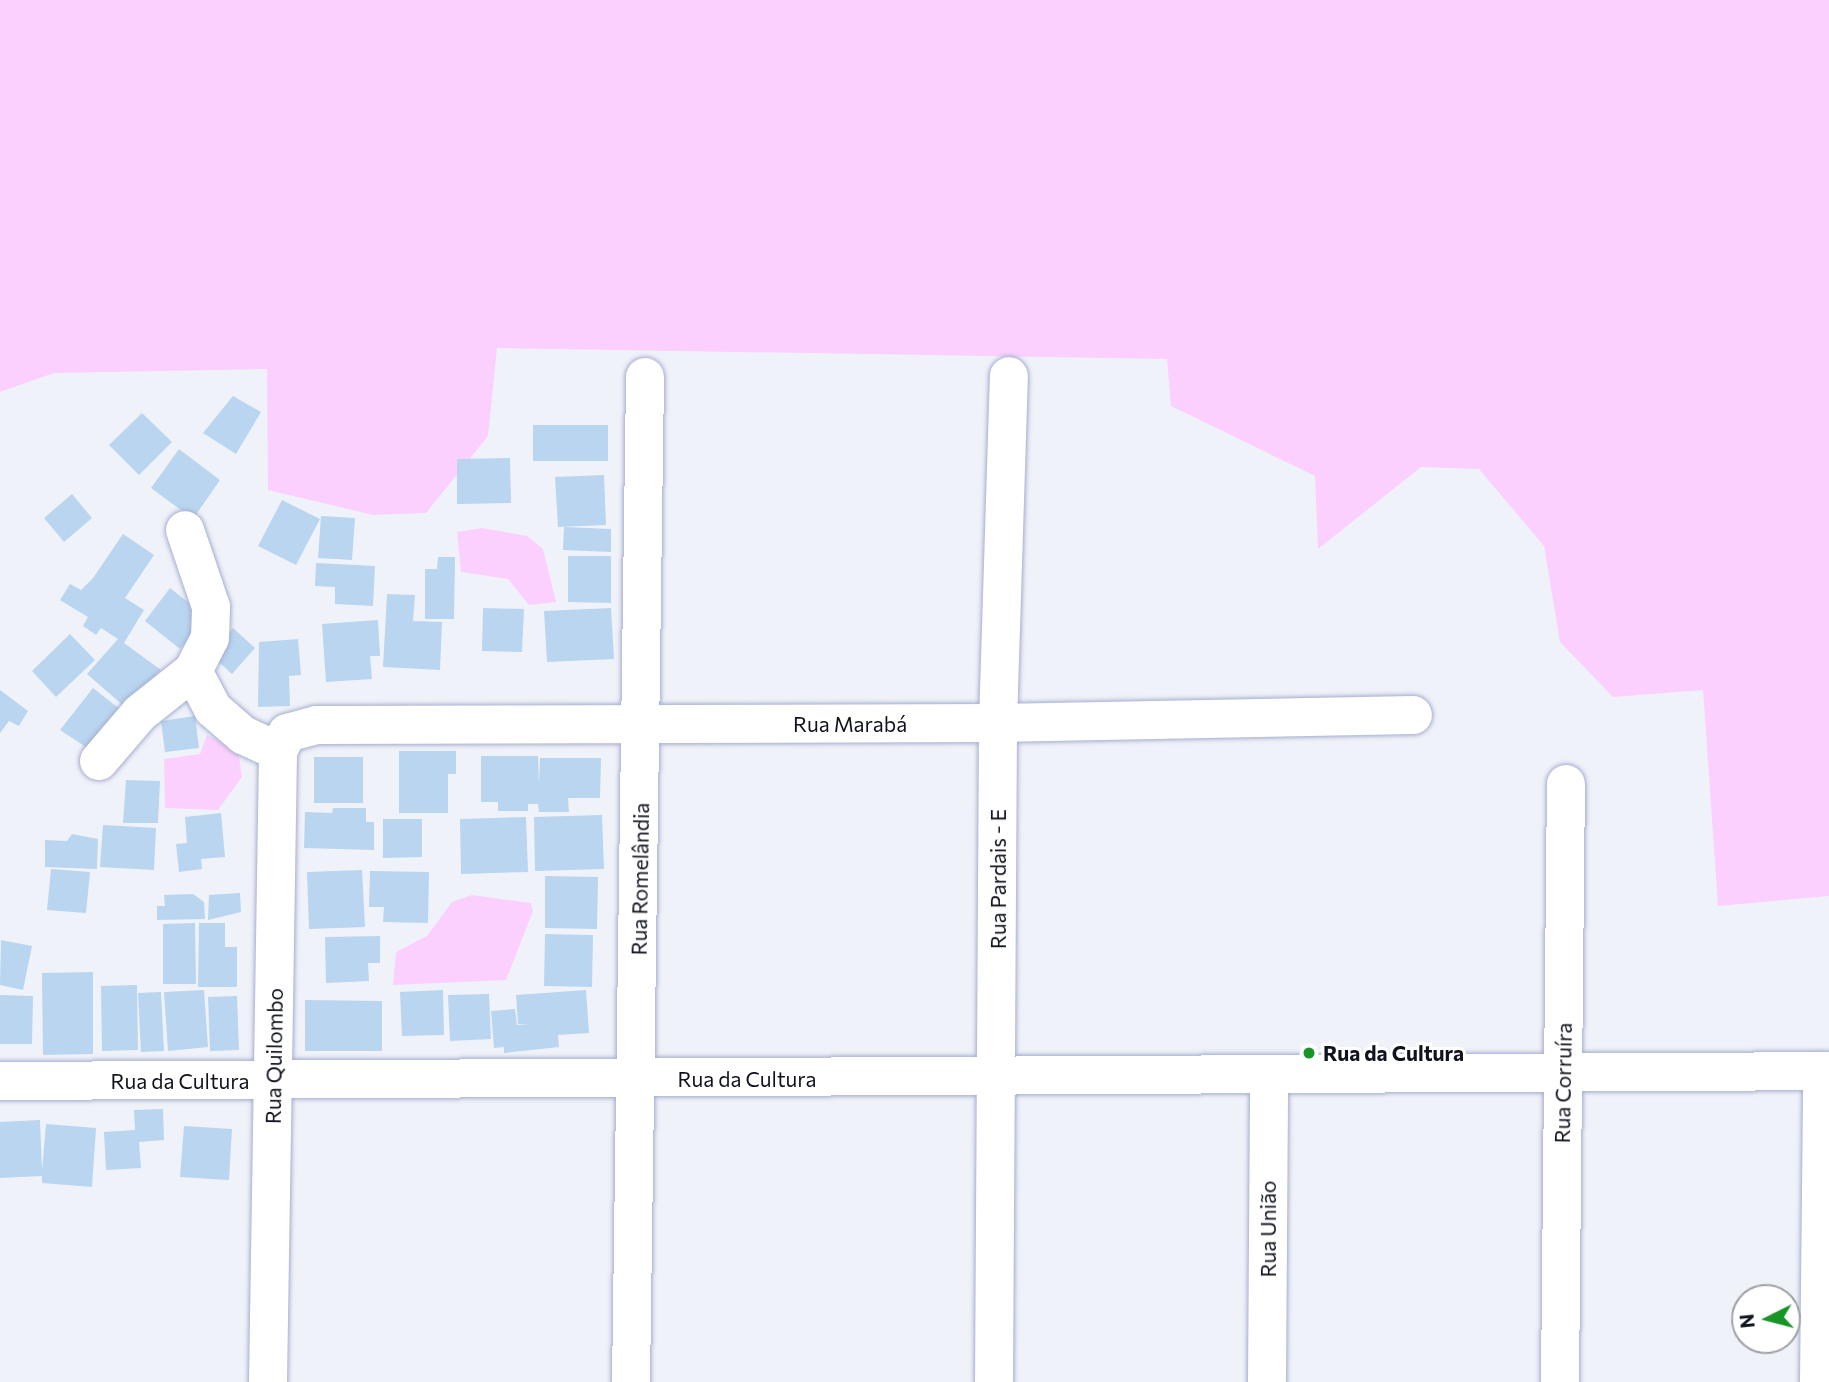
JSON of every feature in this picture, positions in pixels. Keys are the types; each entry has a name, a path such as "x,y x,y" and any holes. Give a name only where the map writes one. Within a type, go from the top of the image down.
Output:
{"street":[{"name":"Rua Pardais - E","path":"994,1382 998,723 1009,376"},
{"name":"Rua Romelândia","path":"631,1382 645,377"},
{"path":"99,761 140,713 193,671 210,638 211,607 185,530"},
{"path":"193,671 213,709 243,735 283,742"},
{"name":"Rua Marabá","path":"283,742 317,725 998,723 1413,715"},
{"name":"Rua Quilombo","path":"268,1382 283,742"},
{"name":"Rua Corruíra","path":"1560,1382 1566,784"},
{"path":"1819,1382 1825,1071"},
{"name":"Rua da Cultura","path":"0,1082 1564,1076 1825,1071"},
{"name":"Rua União","path":"1267,1382 1269,1077"}],"shaded area":[{"path":"0,0 1829,0 1829,896 1718,906 1703,690 1613,697 1560,642 1544,546 1479,469 1421,467 1318,549 1315,476 1171,406 1167,359 497,348 488,436 426,513 373,515 268,490 267,369 54,373 0,392"},
{"path":"482,528 527,536 543,549 556,602 529,605 508,579 461,572 457,532"},
{"path":"207,735 238,751 242,777 218,810 165,808 164,759 200,754"},
{"path":"472,895 531,903 533,911 506,980 393,985 396,952 427,936 452,902"}],"building":[{"path":"233,396 261,412 236,454 203,433"},
{"path":"142,413 172,442 139,475 109,445"},
{"path":"533,425 608,425 608,461 533,461"},
{"path":"179,449 220,480 193,519 151,488"},
{"path":"510,458 511,503 457,504 457,459"},
{"path":"604,475 606,525 558,527 555,477"},
{"path":"72,494 92,518 64,542 44,518"},
{"path":"282,500 320,519 296,565 258,546"},
{"path":"321,516 355,518 352,560 318,558"},
{"path":"564,527 611,529 611,552 563,550"},
{"path":"123,534 154,555 125,598 144,610 124,643 161,670 125,707 87,674 118,639 101,628 96,635 83,626 88,617 60,600 70,584 81,590 93,578"},
{"path":"568,556 611,556 611,603 568,602"},
{"path":"438,557 455,557 454,619 425,619 425,569 437,569"},
{"path":"316,563 375,566 373,606 335,604 335,587 315,586"},
{"path":"170,588 208,618 180,649 145,621"},
{"path":"387,594 415,595 413,621 442,622 440,670 383,667"},
{"path":"483,608 524,609 522,652 482,651"},
{"path":"611,608 614,659 547,662 544,611"},
{"path":"378,620 380,656 370,656 372,679 326,682 322,624"},
{"path":"233,628 255,648 232,674 210,654"},
{"path":"70,634 95,660 56,697 32,671"},
{"path":"298,639 301,675 289,676 290,706 258,707 259,642"},
{"path":"93,688 125,713 95,753 60,730"},
{"path":"0,690 28,711 19,726 9,721 0,733"},
{"path":"195,716 199,748 165,752 161,721"},
{"path":"399,751 456,751 456,774 448,774 448,813 399,813"},
{"path":"481,756 538,756 539,785 540,758 601,758 600,798 568,798 569,812 539,812 538,804 528,804 528,811 498,811 498,802 481,802"},
{"path":"314,757 363,757 363,803 314,803"},
{"path":"126,780 160,781 158,823 123,823"},
{"path":"333,808 366,808 366,822 374,822 374,850 304,848 305,812 332,813"},
{"path":"221,813 225,857 201,859 202,869 179,872 176,844 187,843 185,817"},
{"path":"602,815 604,869 535,871 534,817"},
{"path":"526,817 528,872 461,874 460,819"},
{"path":"383,819 422,819 422,857 383,858"},
{"path":"103,825 156,828 154,870 100,867"},
{"path":"72,834 98,839 97,869 45,867 45,840 67,841"},
{"path":"51,869 90,872 86,913 47,910"},
{"path":"362,870 365,927 309,929 307,872"},
{"path":"370,871 429,872 428,923 383,922 384,907 369,907"},
{"path":"545,876 598,877 597,929 545,928"},
{"path":"240,893 241,912 208,920 209,895"},
{"path":"193,894 204,902 205,919 157,920 157,906 165,906 164,895"},
{"path":"195,923 196,984 163,984 163,924"},
{"path":"199,923 225,923 225,947 237,947 237,987 198,987"},
{"path":"545,934 593,935 592,987 544,986"},
{"path":"380,936 380,963 368,963 369,981 326,983 325,937"},
{"path":"1,940 32,946 23,990 0,985"},
{"path":"93,972 93,1054 43,1055 42,973"},
{"path":"137,985 138,1050 102,1051 101,986"},
{"path":"204,990 208,1047 168,1051 164,992"},
{"path":"443,990 444,1035 402,1036 400,992"},
{"path":"586,990 589,1033 558,1035 559,1047 504,1053 504,1047 494,1048 491,1011 515,1009 517,1025 528,1025 518,1024 516,995"},
{"path":"161,992 164,1051 141,1052 138,993"},
{"path":"489,994 491,1039 450,1041 448,995"},
{"path":"0,995 33,996 32,1044 0,1044"},
{"path":"237,996 239,1050 210,1051 208,997"},
{"path":"305,1000 382,1001 382,1051 305,1051"},
{"path":"163,1109 164,1140 139,1142 141,1168 106,1170 104,1132 135,1130 134,1110"},
{"path":"40,1120 42,1171 46,1124 96,1128 92,1187 42,1183 42,1176 0,1178 0,1122"},
{"path":"184,1126 232,1129 229,1180 180,1177"}],"place":[{"name":"Rua da Cultura","path":"1309,1053"}]}
